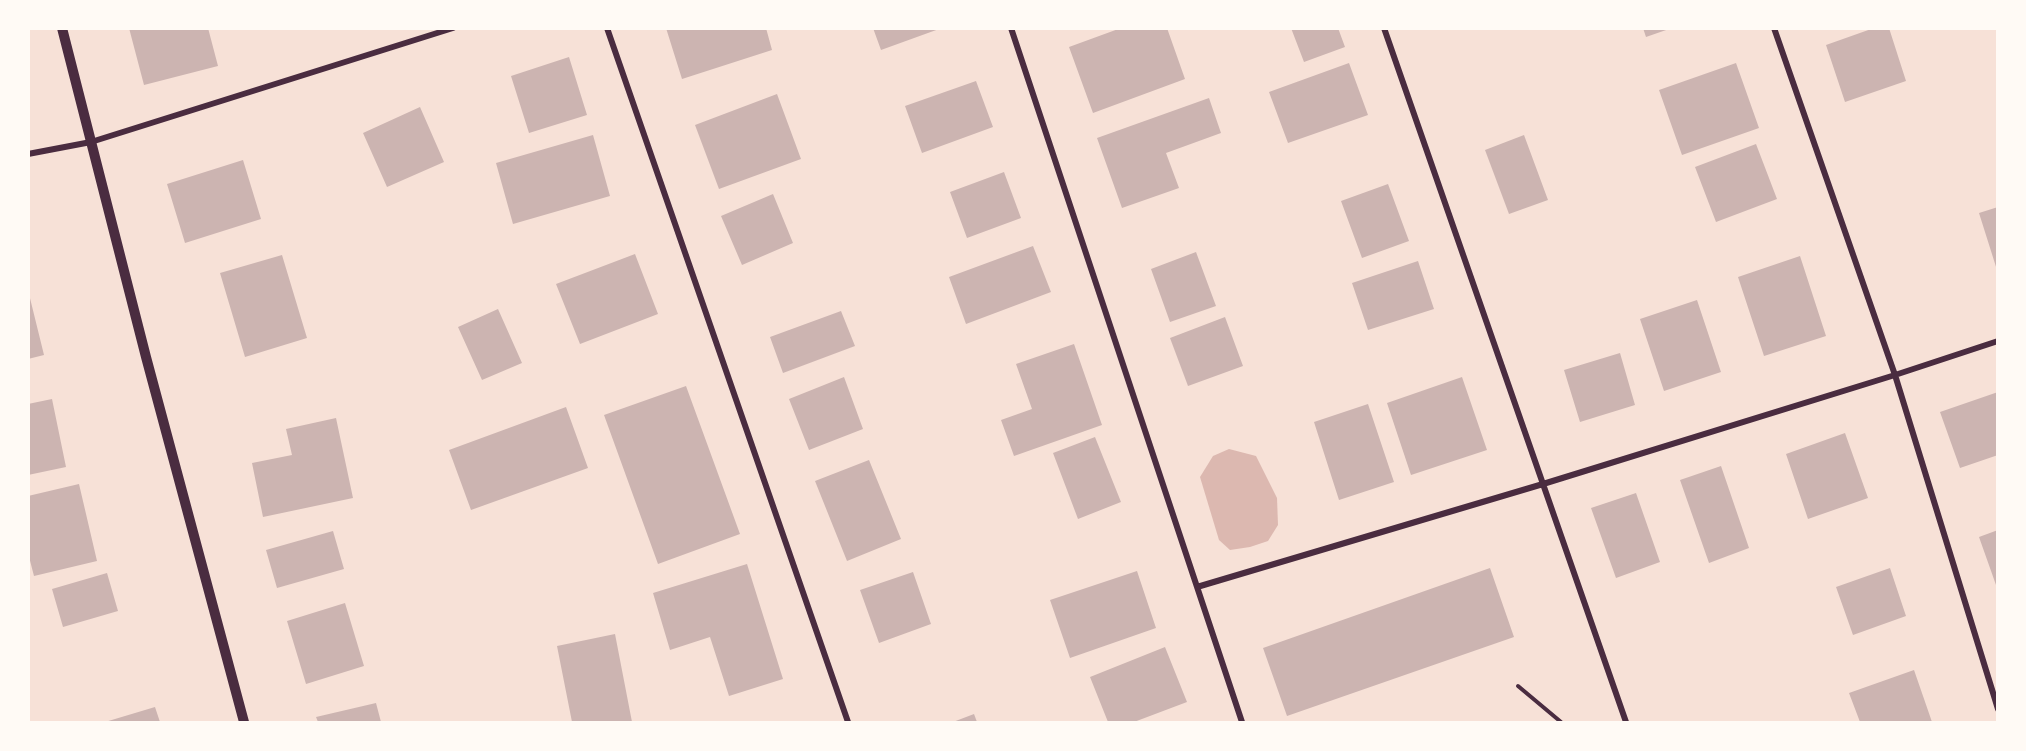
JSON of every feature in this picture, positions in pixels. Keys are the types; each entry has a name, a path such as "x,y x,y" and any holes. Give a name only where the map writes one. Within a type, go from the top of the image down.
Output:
{"street":[{"path":"62,28 146,357 244,723"},
{"path":"28,154 91,142 453,28"},
{"path":"608,28 848,723"},
{"path":"1011,28 1242,723"},
{"path":"1384,28 1626,723"},
{"path":"1774,28 1895,375 1998,709"},
{"path":"1197,587 1543,484 1998,341"}],"path":[{"path":"1518,686 1561,723"}],"shaded area":[{"path":"1229,449 1256,456 1277,498 1278,525 1268,541 1230,550 1219,540 1200,477 1213,456"}],"building":[{"path":"129,28 208,28 218,66 144,85"},
{"path":"666,28 766,28 772,50 682,79"},
{"path":"873,28 939,28 939,29 881,50"},
{"path":"1121,28 1167,28 1185,79 1093,113 1069,47"},
{"path":"1291,28 1338,28 1345,47 1304,62"},
{"path":"1643,28 1669,28 1669,29 1646,37"},
{"path":"1874,28 1889,28 1906,81 1845,102 1826,45"},
{"path":"569,57 587,115 529,133 511,76"},
{"path":"1349,63 1368,115 1288,143 1269,92"},
{"path":"1736,63 1759,128 1682,155 1659,90"},
{"path":"976,81 993,127 922,153 905,106"},
{"path":"777,94 801,159 719,189 695,125"},
{"path":"1209,98 1221,133 1166,153 1179,188 1122,208 1097,138"},
{"path":"420,107 444,162 387,187 363,133"},
{"path":"593,135 610,196 513,224 496,163"},
{"path":"1524,135 1548,200 1509,214 1485,150"},
{"path":"1756,144 1777,199 1716,222 1695,167"},
{"path":"243,160 261,219 185,243 167,184"},
{"path":"1004,172 1021,218 967,238 950,192"},
{"path":"1388,184 1409,241 1362,258 1341,201"},
{"path":"773,194 793,243 742,265 721,216"},
{"path":"1998,207 1998,270 1997,270 1979,213"},
{"path":"1033,246 1051,292 966,324 949,277"},
{"path":"1196,252 1216,306 1170,322 1151,269"},
{"path":"635,254 658,314 580,344 556,284"},
{"path":"282,255 307,338 245,357 220,273"},
{"path":"1800,256 1826,336 1764,356 1738,277"},
{"path":"1418,261 1434,309 1368,330 1352,283"},
{"path":"28,290 44,355 28,359"},
{"path":"1697,300 1721,372 1664,391 1640,319"},
{"path":"498,309 522,363 482,380 458,327"},
{"path":"841,311 855,346 783,373 770,337"},
{"path":"1225,317 1243,366 1188,386 1170,338"},
{"path":"1074,344 1102,425 1014,456 1001,420 1032,409 1016,364"},
{"path":"1620,353 1635,405 1580,422 1564,370"},
{"path":"844,377 863,429 809,450 789,399"},
{"path":"1462,377 1487,450 1411,475 1387,403"},
{"path":"686,386 740,534 658,564 604,415"},
{"path":"1998,392 1998,455 1960,468 1940,412"},
{"path":"52,399 66,467 28,475 28,404"},
{"path":"1368,404 1394,482 1339,500 1314,422"},
{"path":"566,407 588,468 471,510 449,450"},
{"path":"336,418 353,498 263,517 252,463 292,455 286,429"},
{"path":"1845,433 1868,498 1808,519 1786,454"},
{"path":"1095,437 1121,502 1078,519 1053,453"},
{"path":"869,460 901,539 847,561 815,481"},
{"path":"1721,466 1749,548 1709,563 1680,480"},
{"path":"79,484 97,561 34,576 28,553 28,496"},
{"path":"1636,493 1660,562 1616,578 1591,508"},
{"path":"1998,530 1998,584 1996,585 1979,537"},
{"path":"333,531 344,569 277,588 266,550"},
{"path":"747,564 783,679 729,696 710,637 670,650 653,593"},
{"path":"1490,568 1514,637 1287,716 1263,648"},
{"path":"1890,568 1906,616 1853,635 1836,587"},
{"path":"1137,571 1156,628 1070,658 1050,600"},
{"path":"913,572 931,624 879,643 860,590"},
{"path":"107,573 118,611 63,627 52,589"},
{"path":"345,603 364,666 306,684 287,621"},
{"path":"615,634 632,722 572,722 557,646"},
{"path":"1165,647 1187,702 1134,722 1108,722 1090,677"},
{"path":"1914,670 1932,722 1860,722 1849,693"},
{"path":"376,703 381,722 318,722 316,717"},
{"path":"155,707 160,722 105,722"},
{"path":"974,714 977,722 953,722"}]}
